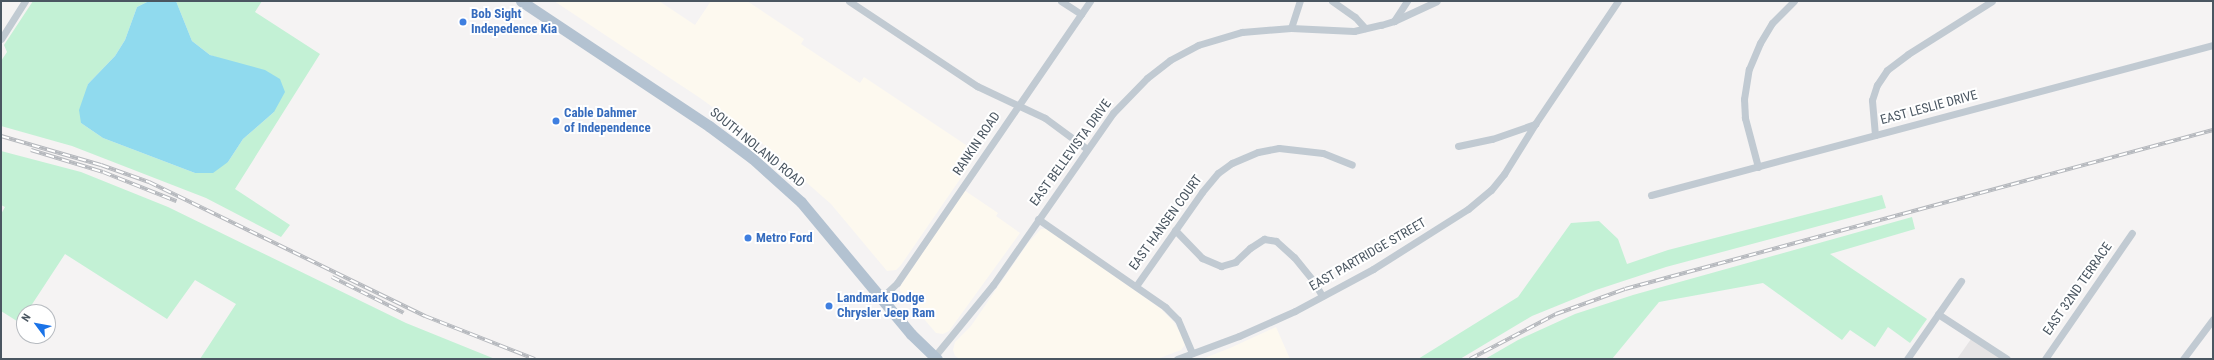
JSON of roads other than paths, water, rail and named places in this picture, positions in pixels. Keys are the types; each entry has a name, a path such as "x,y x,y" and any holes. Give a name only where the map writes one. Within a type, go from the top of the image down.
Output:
{"main road":[{"name":"SOUTH NOLAND ROAD","path":"521,1 709,126 752,158 801,202 881,298 936,358"}],"street":[{"path":"1,39 25,1"},
{"path":"850,1 977,86 1045,118 1087,149"},
{"path":"1061,1 1081,14"},
{"name":"RANKIN ROAD","path":"881,298 897,283 1090,1"},
{"path":"1291,28 1300,1"},
{"path":"1332,1 1366,28"},
{"path":"1394,22 1407,1"},
{"name":"EAST BELLEVISTA DRIVE","path":"936,358 993,285 1113,113 1147,78 1170,60 1198,45 1228,35 1259,30 1291,28 1354,31 1394,22 1438,1"},
{"name":"EAST PARTRIDGE STREET","path":"1177,359 1239,336 1322,296 1373,268 1468,209 1491,190 1504,174 1535,124 1618,1"},
{"path":"1758,167 1745,118 1744,100 1749,69 1764,36 1794,1"},
{"path":"1875,135 1872,100 1877,85 1887,70 1908,54 1992,1"},
{"name":"EAST LESLIE DRIVE","path":"1651,196 2213,45"},
{"path":"1458,146 1492,139 1535,124"},
{"name":"EAST HANSEN COURT","path":"1136,286 1175,230 1218,173 1232,163 1258,152 1279,148 1323,152 1352,165"},
{"path":"1038,219 1136,286 1178,320 1192,353"},
{"path":"1175,230 1202,258 1221,266 1235,262 1250,248 1264,239 1276,241 1294,257 1314,282 1322,296"},
{"name":"EAST 32ND TERRACE","path":"2045,359 2132,233"},
{"path":"1907,359 1961,281"},
{"path":"1938,314 2006,359"},
{"path":"2183,359 2213,319"}],"water":[{"path":"149,1 176,1 192,41 210,55 265,70 280,79 285,92 274,112 243,139 228,162 213,173 195,173 103,138 81,123 79,110 88,84 115,56 125,40 137,7"}],"railway":[{"path":"1470,359 1556,314 1625,289 2213,130"},
{"path":"1,136 101,165 149,182 425,316 535,359"},
{"path":"31,150 103,172 176,201"},
{"path":"332,277 404,313"}],"place":[{"name":"Bob Sight Indepedence Kia","path":"463,22"},
{"name":"Cable Dahmer of Independence","path":"556,121"},
{"name":"Metro Ford","path":"748,238"},
{"name":"Landmark Dodge Chrysler Jeep Ram","path":"829,306"}]}
